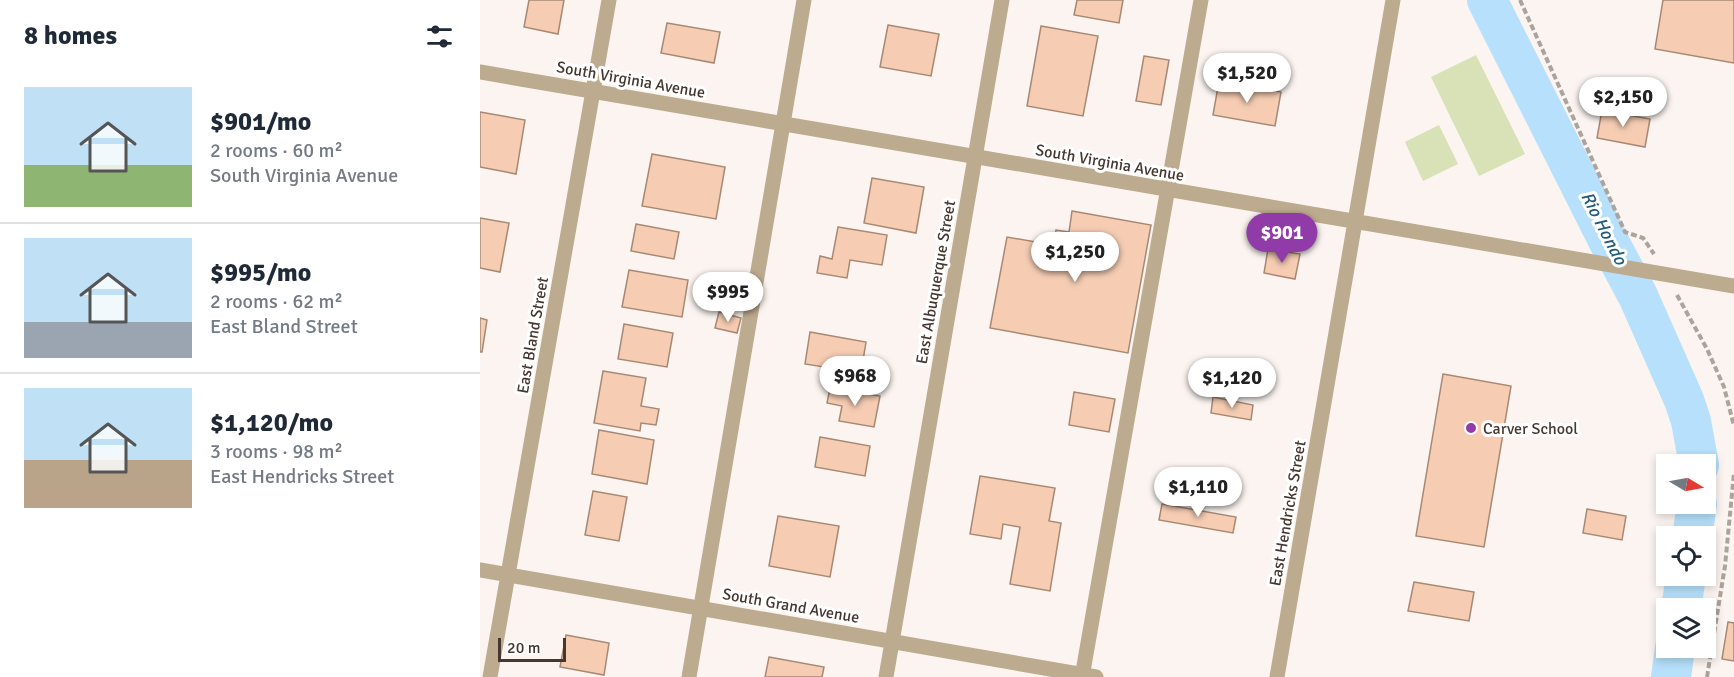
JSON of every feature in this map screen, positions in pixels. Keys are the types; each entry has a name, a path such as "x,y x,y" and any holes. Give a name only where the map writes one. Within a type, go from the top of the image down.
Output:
{"street":[{"name":"East Bland Street","path":"490,677 609,0"},
{"path":"689,677 804,0"},
{"name":"East Albuquerque Street","path":"886,677 1002,0"},
{"path":"1087,676 1167,190 1201,0"},
{"name":"East Hendricks Street","path":"1277,677 1393,0"},
{"name":"South Virginia Avenue","path":"480,72 1734,286"},
{"name":"South Grand Avenue","path":"480,570 1087,676"}],"path":[{"path":"1520,0 1625,232 1643,238 1707,349 1724,387 1734,426"},
{"path":"1707,677 1725,566 1734,473"}],"green space":[{"path":"1476,55 1525,154 1479,176 1431,77"},
{"path":"1439,125 1458,164 1423,181 1405,142"}],"building":[{"path":"529,0 564,0 558,34 524,27"},
{"path":"1077,0 1123,0 1119,23 1074,15"},
{"path":"1663,0 1734,0 1734,63 1655,49"},
{"path":"667,23 720,32 714,63 661,53"},
{"path":"888,25 939,34 931,76 880,67"},
{"path":"1041,26 1098,36 1083,116 1027,106"},
{"path":"1144,56 1169,60 1161,105 1136,101"},
{"path":"1219,81 1281,92 1275,126 1213,115"},
{"path":"1602,110 1650,119 1645,147 1597,138"},
{"path":"480,112 525,120 516,174 480,167"},
{"path":"652,154 725,167 716,219 642,206"},
{"path":"872,178 924,187 916,233 864,223"},
{"path":"1072,211 1151,225 1128,353 990,328 1007,237 1053,245 1056,230 1069,232"},
{"path":"480,218 509,223 500,272 480,268"},
{"path":"636,224 679,232 674,259 631,251"},
{"path":"838,227 887,235 882,265 850,260 847,278 817,273 820,256 832,259"},
{"path":"1268,249 1300,254 1295,279 1264,273"},
{"path":"629,270 688,280 682,317 622,307"},
{"path":"719,312 741,318 737,333 715,328"},
{"path":"480,318 487,320 482,352 480,352"},
{"path":"624,324 673,333 667,367 618,359"},
{"path":"810,332 866,342 861,373 805,364"},
{"path":"603,371 646,378 641,406 659,409 656,425 641,423 640,431 594,423"},
{"path":"1443,374 1511,386 1484,547 1416,536"},
{"path":"830,388 880,396 874,427 839,421 842,406 827,403"},
{"path":"1074,392 1115,399 1109,432 1069,425"},
{"path":"1213,397 1253,405 1251,420 1211,413"},
{"path":"599,430 654,440 647,484 592,474"},
{"path":"820,437 870,446 865,476 815,467"},
{"path":"980,476 1055,488 1049,521 1061,523 1050,591 1010,584 1020,527 1003,524 1001,539 970,534"},
{"path":"593,491 627,497 619,541 585,535"},
{"path":"1162,504 1236,517 1233,533 1159,520"},
{"path":"1587,509 1626,516 1622,540 1583,533"},
{"path":"778,516 839,526 830,577 769,566"},
{"path":"1414,582 1474,592 1469,621 1408,611"},
{"path":"1728,622 1734,623 1734,661 1722,659"},
{"path":"566,635 609,643 604,675 560,667"},
{"path":"769,657 824,667 822,677 765,677"}],"waterway":[{"name":"Rio Hondo","path":"1487,0 1638,296 1684,400 1691,421 1697,454"},
{"name":"Rio Hondo","path":"1694,526 1695,514"},
{"name":"Rio Hondo","path":"1683,598 1684,586"},
{"name":"Rio Hondo","path":"1671,677 1674,658"}],"place":[{"name":"Carver School","path":"1471,428"}]}
